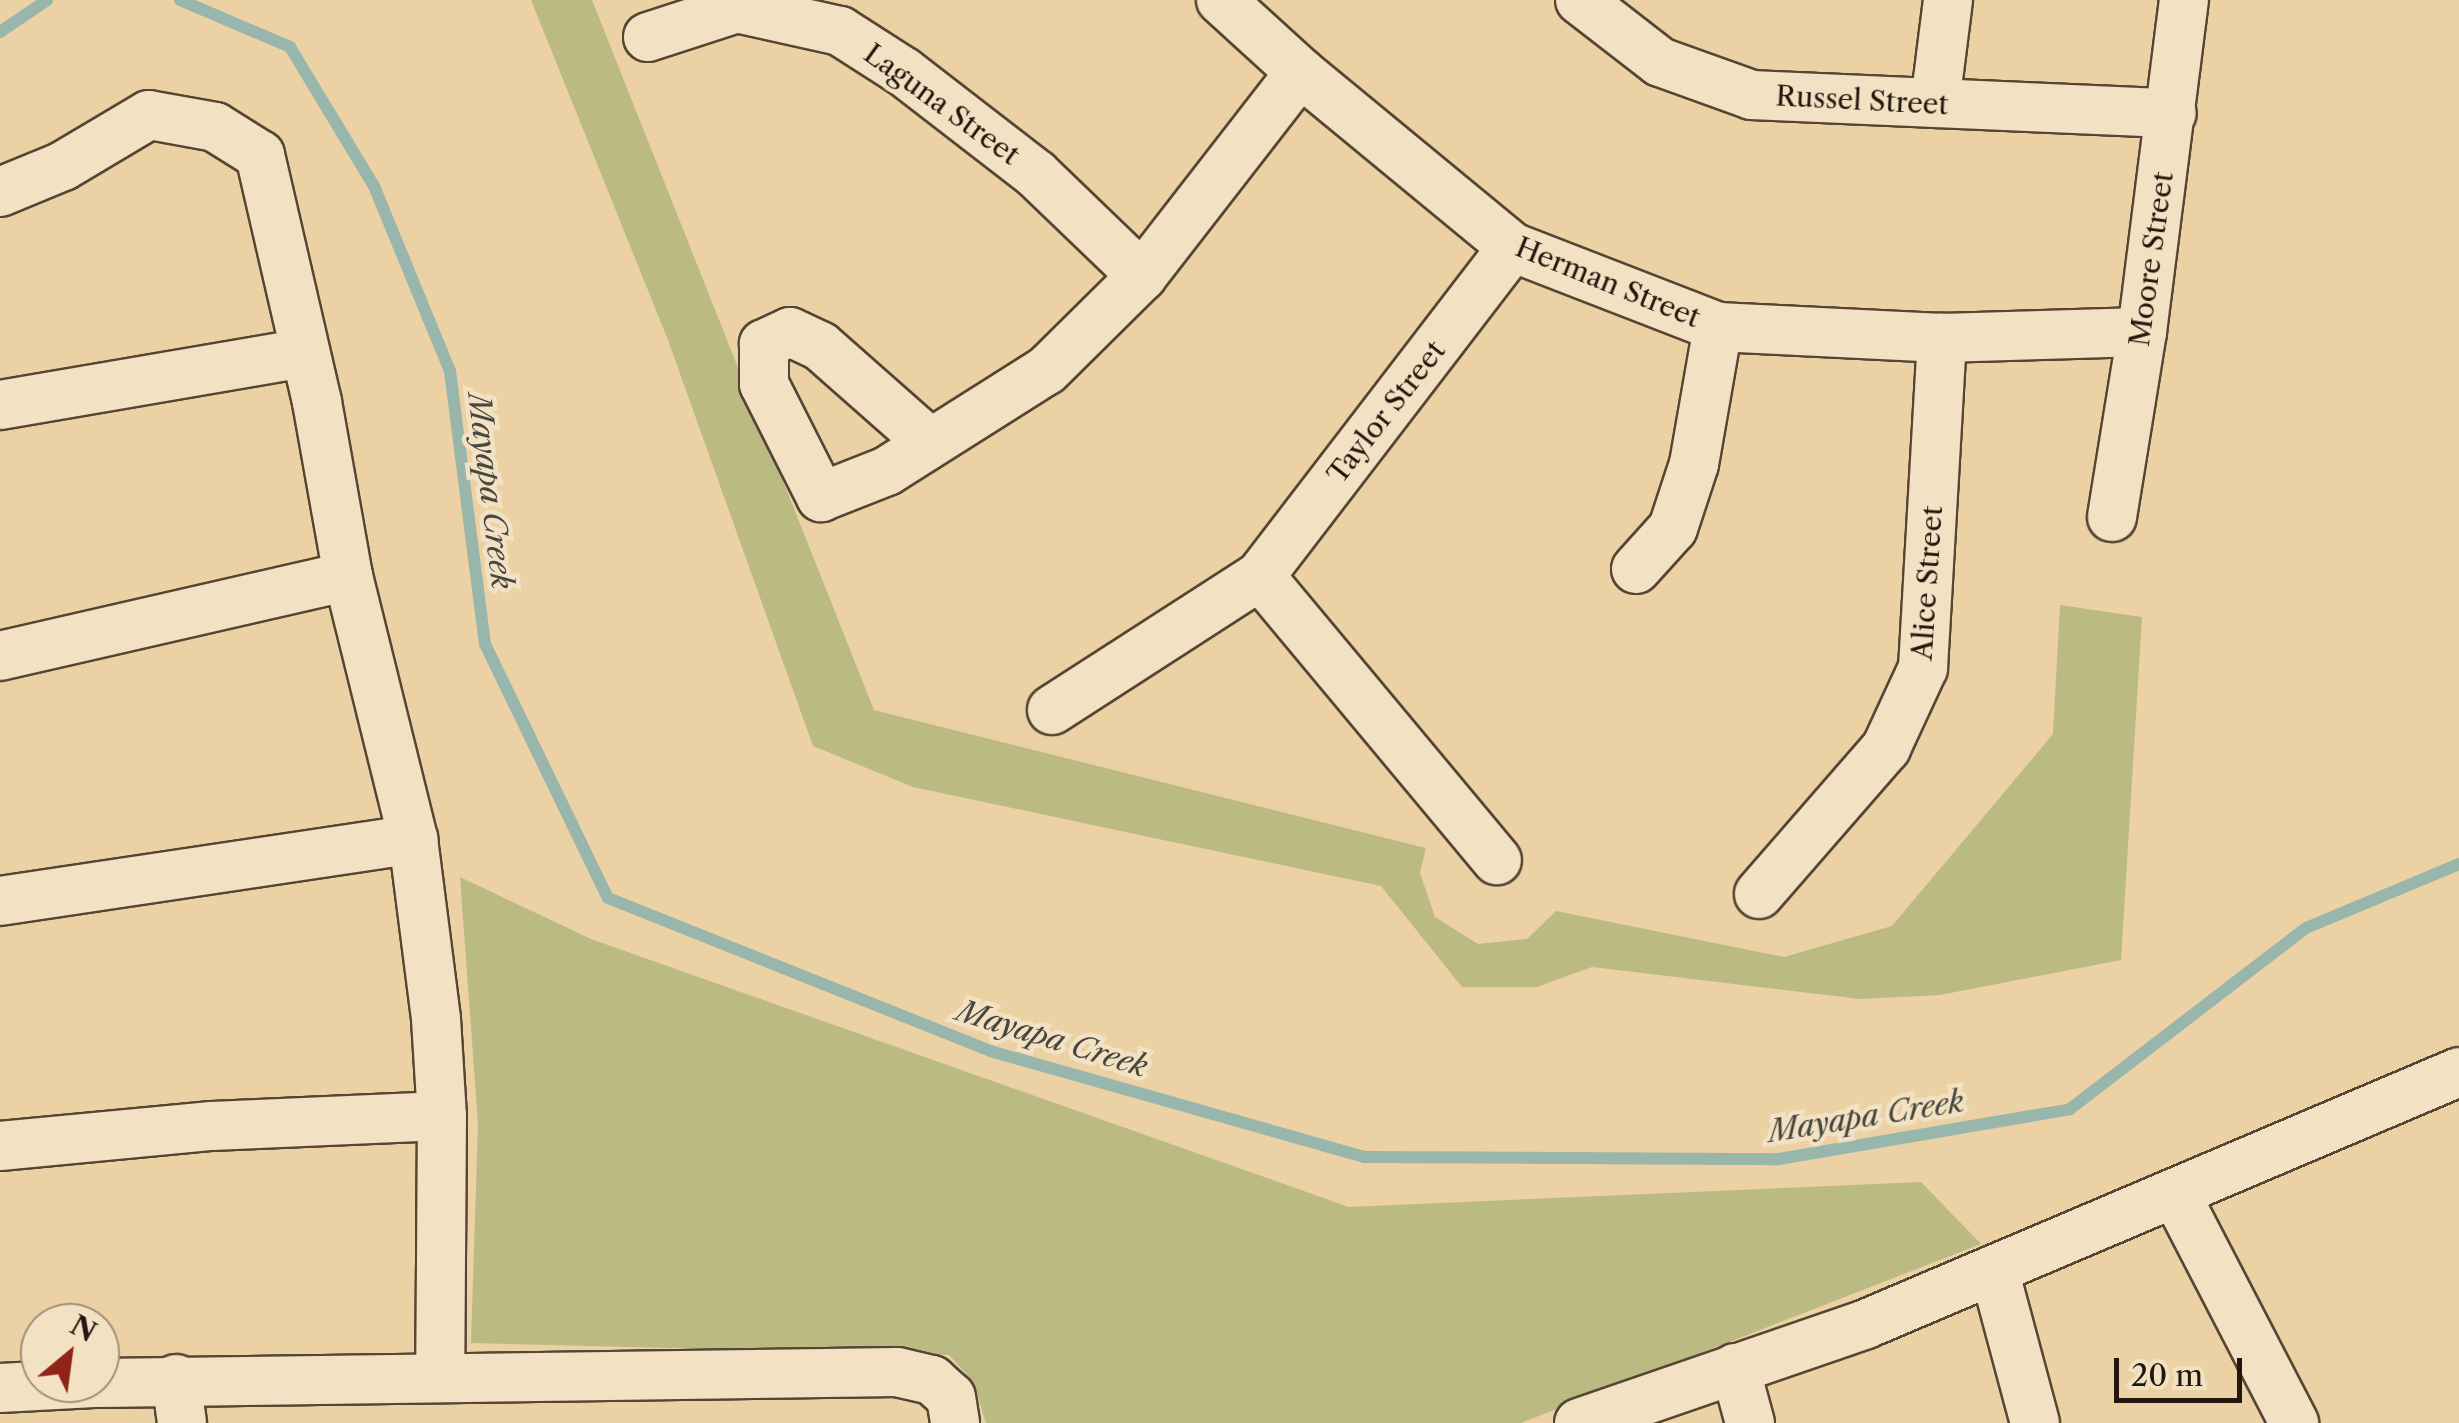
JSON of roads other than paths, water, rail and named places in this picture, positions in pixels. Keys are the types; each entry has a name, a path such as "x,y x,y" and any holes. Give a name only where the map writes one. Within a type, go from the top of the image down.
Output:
{"street":[{"name":"Herman Street","path":"1221,0 1300,72 1512,247 1718,326 1942,338 2142,332"},
{"name":"Russel Street","path":"1580,0 1660,62 1752,94 2172,113"},
{"path":"1935,103 1948,0"},
{"name":"Moore Street","path":"2112,517 2142,332 2184,0"},
{"name":"Laguna Street","path":"648,38 737,8 840,32 904,72 1036,174 1142,276"},
{"path":"929,442 1047,370 1142,276 1300,72"},
{"path":"0,192 63,166 149,115 215,126 260,155 305,352 348,576 413,839 436,1019 442,1116 440,1376"},
{"name":"Taylor Street","path":"1052,710 1260,576 1512,247"},
{"path":"1636,569 1673,528 1694,464 1718,326"},
{"name":"Alice Street","path":"1758,894 1886,748 1923,668 1942,338"},
{"path":"0,405 305,352"},
{"path":"0,656 348,576"},
{"path":"1260,576 1498,860"},
{"path":"0,901 413,839"},
{"path":"1579,1423 1866,1324 2459,1072"},
{"path":"0,1146 212,1126 442,1116"},
{"path":"2175,1193 2294,1423"},
{"path":"1994,1270 2035,1423"},
{"path":"1735,1368 1750,1423"},
{"path":"120,1388 179,1401 440,1376 898,1372 932,1380 951,1397 955,1423"}],"waterway":[{"name":"Mayapa Creek","path":"0,32 47,0"},
{"name":"Mayapa Creek","path":"180,0 290,47 374,186 450,371 485,644 608,898 990,1051 1364,1157 1779,1159 2070,1109 2306,928 2459,864"}]}
